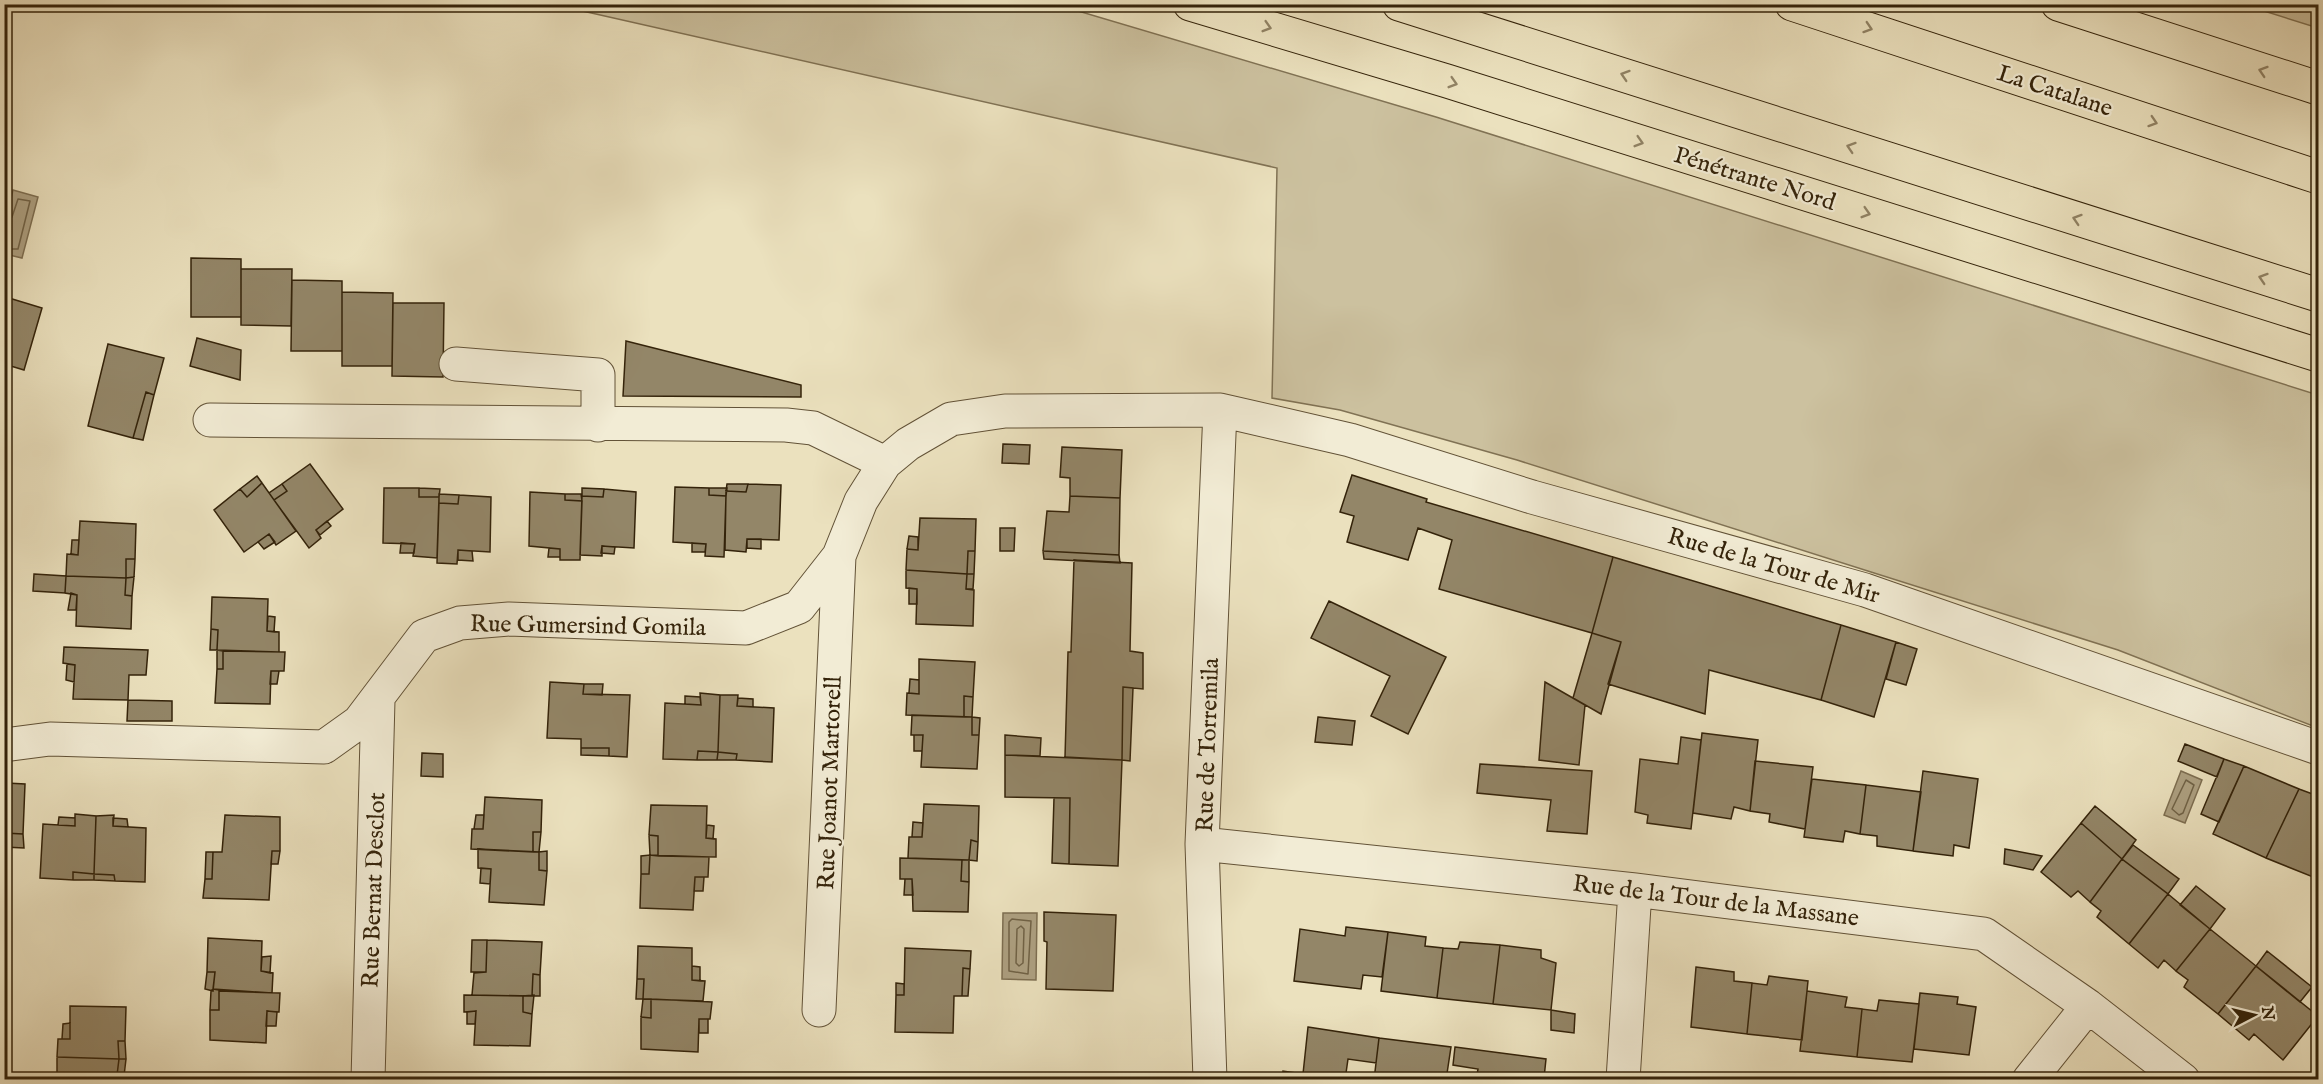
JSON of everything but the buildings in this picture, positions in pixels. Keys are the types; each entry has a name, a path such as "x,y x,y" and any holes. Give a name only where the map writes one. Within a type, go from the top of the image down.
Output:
{"highway":[{"name":"Pénétrante Nord","path":"1190,4 1447,81 2319,355"},
{"path":"1399,4 2319,295"},
{"name":"La Catalane","path":"1792,4 2319,177"},
{"path":"2058,4 2319,88"}],"street":[{"path":"456,364 598,375 586,424"},
{"name":"Rue Gumersind Gomila","path":"4,745 50,739 324,747 359,722 378,700 402,663 424,636 460,622 509,619 746,628 799,608 839,556 861,501 885,463 908,444 951,419 1005,411 1220,411"},
{"name":"Rue de la Tour de Mir","path":"1220,411 1350,440 1532,497 1865,590 2319,748"},
{"name":"Rue de Torremila","path":"1210,1080 1202,844 1220,411"},
{"path":"210,420 804,427 813,428 885,463"},
{"name":"Rue Joanot Martorell","path":"819,1010 839,556"},
{"name":"Rue Bernat Desclot","path":"368,1080 378,700"},
{"name":"Rue de la Tour de la Massane","path":"1202,844 1635,890 1984,934 2088,1006 2184,1080"},
{"path":"1623,1080 1635,890"},
{"path":"2029,1080 2088,1006"}],"shaded area":[{"path":"556,5 1058,5 1436,117 2318,395 2318,728 2118,650 1517,460 1340,410 1272,398 1277,168"},
{"path":"2245,5 2318,5 2318,28"}],"water":[{"path":"13,190 38,197 22,258 5,254 5,224"},
{"path":"2181,771 2202,780 2185,823 2164,815"},
{"path":"1003,913 1037,913 1036,980 1002,979"}]}
